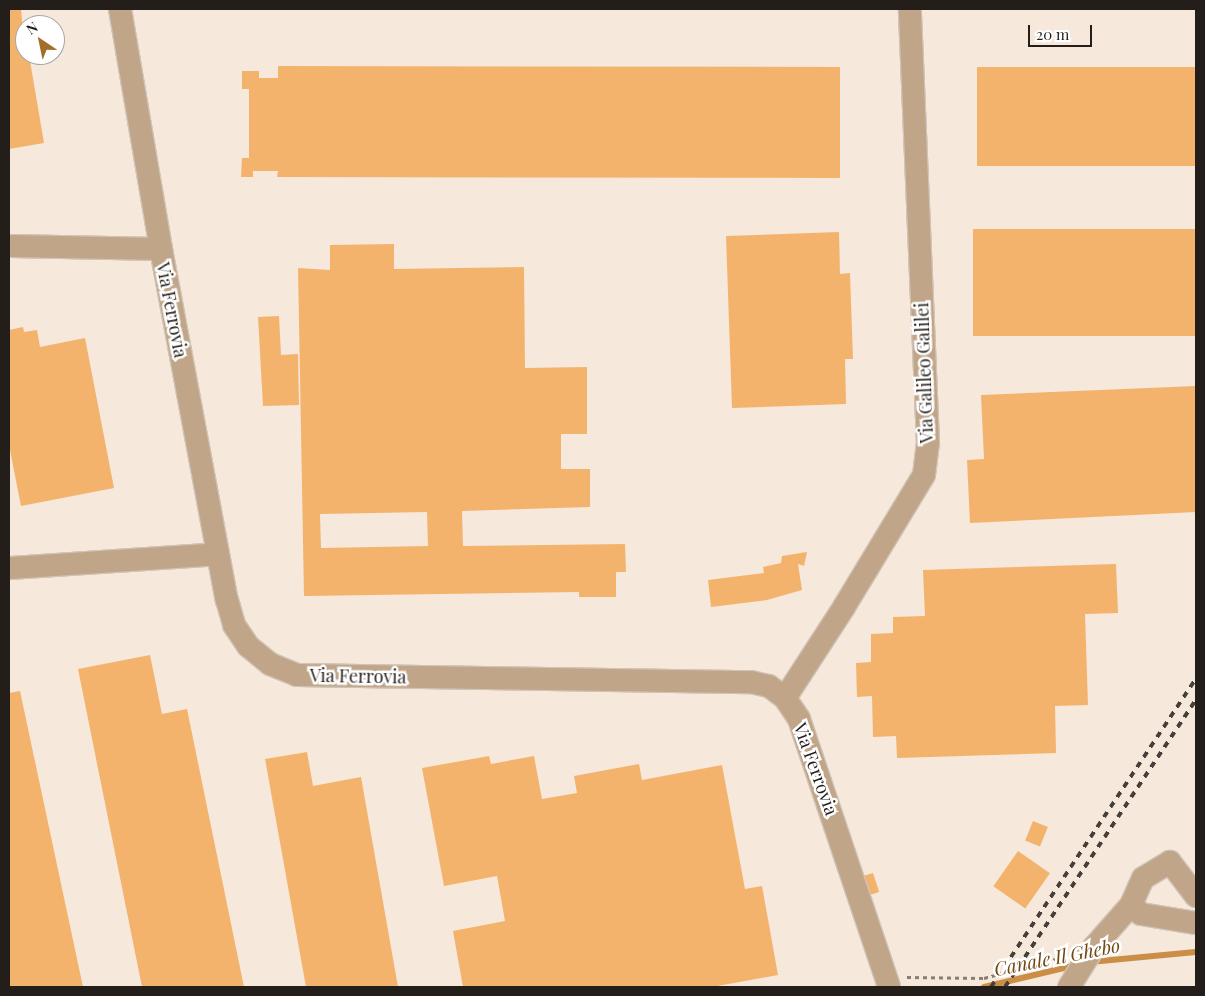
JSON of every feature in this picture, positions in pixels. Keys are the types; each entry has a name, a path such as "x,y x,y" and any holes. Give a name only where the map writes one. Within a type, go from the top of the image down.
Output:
{"street":[{"path":"120,9 137,9"},
{"name":"Via Ferrovia","path":"120,9 161,249 218,554 234,626 248,646 270,664 297,675 751,682 770,686 785,698 799,719 815,760 889,986"},
{"name":"Via Galileo Galilei","path":"785,698 844,607 924,475 928,443 910,9"},
{"path":"9,246 161,249"},
{"path":"9,568 218,554"},
{"path":"1075,981 1094,947 1131,906 1143,878 1170,862 1196,896"},
{"path":"1131,906 1141,914 1196,924"}],"path":[{"path":"889,986 908,976 984,978 1037,965"}],"building":[{"path":"9,9 21,9 22,15 15,15 15,65 31,65 44,143 9,149"},
{"path":"278,66 840,67 840,178 277,177 278,171 253,171 253,177 241,177 242,158 249,158 249,89 242,89 242,71 259,71 259,78 278,78"},
{"path":"977,67 1196,67 1196,166 977,166"},
{"path":"973,229 1196,229 1196,336 973,336"},
{"path":"839,232 840,274 850,273 853,359 845,359 846,404 732,408 726,236"},
{"path":"394,244 394,269 524,267 525,368 587,367 587,434 561,434 561,469 590,469 590,507 462,511 463,546 625,544 626,572 616,572 616,597 579,597 579,592 304,596 298,268 330,270 330,245","holes":["427,512 428,546 321,548 320,514"]},
{"path":"279,316 281,355 298,354 299,405 263,406 258,317"},
{"path":"23,327 24,332 37,330 40,347 85,338 114,488 21,506 9,445 9,330"},
{"path":"1196,386 1196,512 970,523 967,460 984,459 981,395"},
{"path":"807,552 804,566 798,564 802,590 767,600 711,607 708,580 764,573 763,567 781,563 782,556"},
{"path":"1116,564 1118,613 1085,614 1088,705 1055,706 1056,753 897,758 896,736 873,737 872,696 857,697 856,663 871,662 871,634 893,633 893,617 925,616 923,570"},
{"path":"150,655 162,714 187,709 244,987 142,987 78,669"},
{"path":"20,691 83,987 9,987 9,693"},
{"path":"307,752 313,786 361,777 398,987 306,987 265,759"},
{"path":"489,756 491,764 534,756 542,799 577,793 574,776 639,764 642,780 722,765 745,889 762,886 778,975 712,987 463,987 453,931 505,921 497,876 444,886 422,768"},
{"path":"1033,821 1048,827 1040,846 1025,840"},
{"path":"1018,851 1050,873 1025,909 993,886"},
{"path":"873,873 879,892 870,895 863,876"}],"waterway":[{"name":"Canale Il Ghebo","path":"1090,962 1196,952"},
{"name":"Canale Il Ghebo","path":"984,987 1076,965"}],"railway":[{"path":"991,987 1196,678"},
{"path":"1005,987 1196,699"}]}
